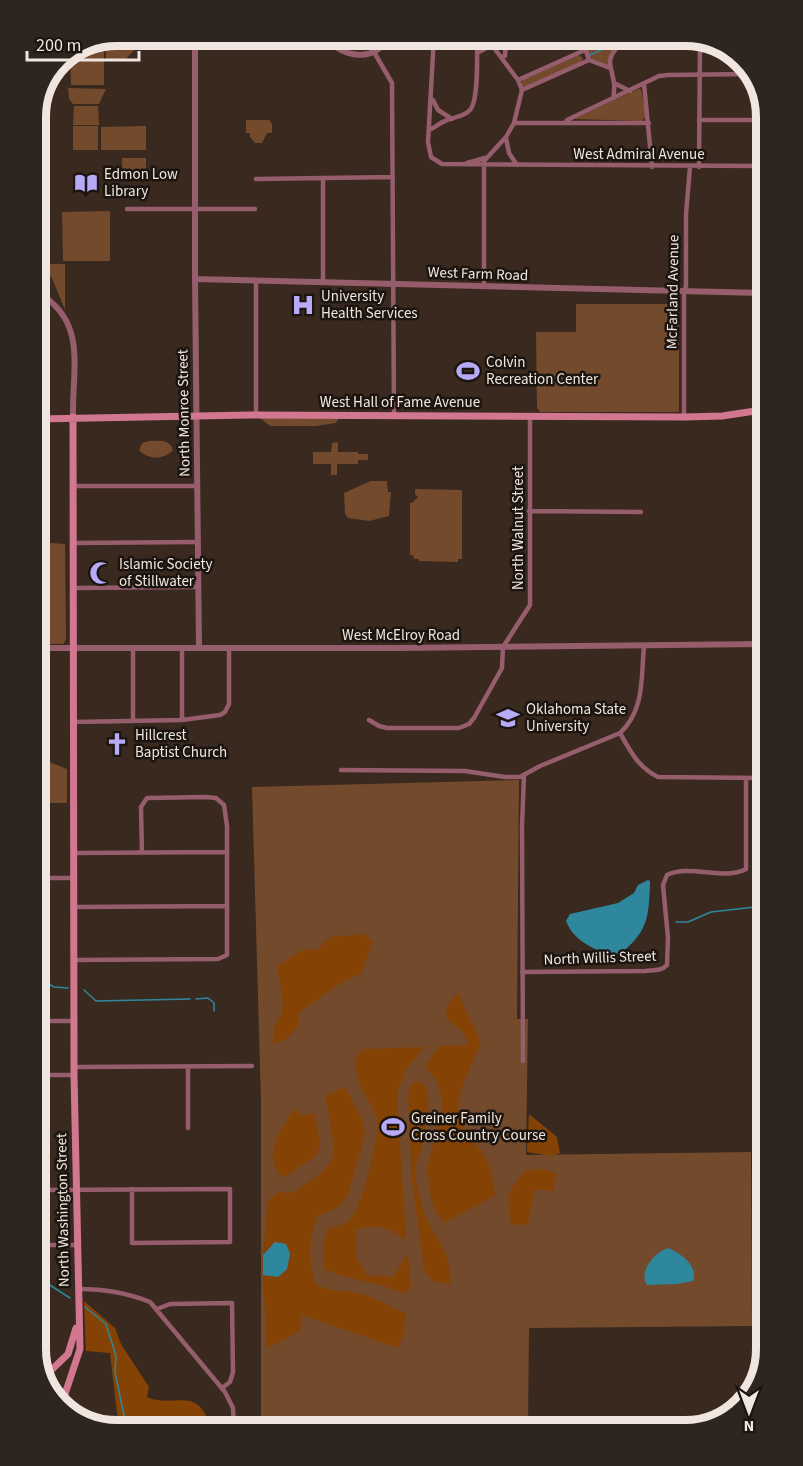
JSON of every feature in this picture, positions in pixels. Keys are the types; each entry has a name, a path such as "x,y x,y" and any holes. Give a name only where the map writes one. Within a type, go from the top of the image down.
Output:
{"main road":[{"name":"West Hall of Fame Avenue","path":"47,418 196,415 684,417 756,412"},
{"name":"North Washington Street","path":"64,1396 80,1349 77,1288 75,1071 73,417"},
{"name":"North Washington Street","path":"50,1370 68,1354 78,1320"}],"street":[{"name":"North Monroe Street","path":"195,46 199,648"},
{"path":"335,46 347,53 364,55 382,46"},
{"path":"429,130 434,47"},
{"path":"429,130 470,111 477,47"},
{"path":"477,53 489,47"},
{"path":"462,165 485,158 506,137 514,123 522,90 518,80 493,47"},
{"path":"502,57 505,56 506,47"},
{"path":"585,47 589,60"},
{"path":"614,98 610,60 617,47"},
{"path":"699,167 700,48"},
{"path":"518,80 585,50"},
{"path":"374,52 392,83 394,416"},
{"path":"522,90 589,60 610,68"},
{"path":"566,123 567,120 668,75 742,74"},
{"path":"614,83 630,91"},
{"path":"644,84 652,167"},
{"path":"432,99 438,110 452,119"},
{"path":"699,120 756,120"},
{"path":"514,123 649,123"},
{"name":"West Admiral Avenue","path":"429,130 431,157 442,164 756,166"},
{"path":"506,137 509,153 517,165"},
{"path":"483,287 483,165 485,158"},
{"name":"McFarland Avenue","path":"684,417 684,291 690,167"},
{"path":"256,179 393,177"},
{"path":"322,282 323,178"},
{"path":"128,209 255,209"},
{"name":"West Farm Road","path":"195,279 756,293"},
{"path":"256,280 256,415"},
{"name":"North Washington Street","path":"47,297 61,311 71,328 74,340 73,417"},
{"name":"North Walnut Street","path":"369,720 382,727 463,727 474,718 502,668 503,647 530,605 530,416"},
{"path":"72,486 197,486"},
{"path":"529,511 641,512"},
{"path":"73,543 197,542"},
{"path":"73,588 197,587"},
{"name":"West McElroy Road","path":"47,648 756,644"},
{"path":"341,770 456,770 505,777 524,775 540,766 620,733 631,721 639,706 644,646"},
{"path":"182,648 182,720"},
{"path":"74,722 182,720 220,715 225,712 229,704 229,648"},
{"path":"133,649 134,721"},
{"path":"620,733 635,759 658,777 756,778"},
{"path":"523,1061 522,826 524,775"},
{"name":"North Willis Street","path":"522,972 652,970 665,967 668,938 663,885 667,875 677,872 742,872 746,869 746,779"},
{"path":"75,960 218,959 225,957 228,952 226,812 224,805 216,798 160,796 147,798 142,802 142,853"},
{"path":"75,853 226,852"},
{"path":"46,878 75,878"},
{"path":"74,907 227,906"},
{"path":"46,1021 75,1021"},
{"path":"46,1074 75,1071 252,1066"},
{"path":"188,1068 188,1128"},
{"path":"46,1190 76,1189 132,1189 230,1189 230,1242 132,1243 132,1189"},
{"path":"46,1245 77,1245"},
{"path":"77,1288 97,1289 150,1302 222,1388 233,1408 234,1419"},
{"path":"157,1309 170,1304 232,1303 233,1372 230,1382 222,1388"}],"shaded area":[{"path":"189,46 189,49 136,48 126,59 106,59 106,48"},
{"path":"589,47 617,47 608,66 590,58 587,51"},
{"path":"104,48 104,85 71,85 70,64 90,52"},
{"path":"579,55 583,58 581,62 525,87 522,86 522,80"},
{"path":"68,88 106,89 99,104 73,104 69,99"},
{"path":"641,89 646,116 642,121 574,119"},
{"path":"74,106 98,106 99,125 73,125"},
{"path":"246,120 269,120 272,124 272,133 267,133 262,143 255,143 250,133 246,133"},
{"path":"73,126 98,126 98,150 73,150"},
{"path":"146,126 146,150 101,150 101,127"},
{"path":"122,158 146,158 146,181 123,180"},
{"path":"110,211 110,261 63,261 62,212"},
{"path":"47,264 65,264 65,310 52,278 47,274"},
{"path":"576,304 679,304 679,412 540,412 537,408 536,332 576,332"},
{"path":"256,415 340,416 336,423 316,426 270,426"},
{"path":"167,442 173,450 161,457 147,456 139,450 142,443"},
{"path":"338,442 338,452 368,454 368,460 358,460 358,464 337,464 337,475 331,475 331,464 313,464 313,452 331,452 332,443"},
{"path":"371,481 387,481 388,492 391,492 389,516 369,521 348,518 345,514 344,493"},
{"path":"415,489 462,490 462,559 458,559 458,562 419,561 410,555 410,503 418,497"},
{"path":"47,543 65,544 66,640 63,644 47,644"},
{"path":"46,761 67,769 67,803 46,803"},
{"name":"Greiner Family Cross Country Course","path":"519,780 517,1019 528,1019 526,1155 751,1152 752,1326 529,1328 528,1420 261,1419 261,1102 252,787"},
{"path":"365,934 373,941 361,974 344,981 299,1012 299,1025 286,1039 273,1044 273,1030 281,1015 283,1002 277,966 304,949 317,950 330,937"},
{"path":"458,993 481,1043 463,1085 459,1100 460,1118 488,1163 496,1195 444,1223 433,1204 428,1170 442,1102 435,1079 425,1067 439,1046 468,1045 464,1033 446,1018 447,1006"},
{"path":"425,1047 405,1071 397,1095 406,1240 382,1228 369,1227 356,1230 356,1257 367,1275 393,1277 408,1254 411,1287 403,1294 384,1286 324,1269 323,1242 329,1229 350,1220 354,1213 364,1187 376,1139 377,1119 357,1077 355,1059 363,1049"},
{"path":"419,1081 426,1086 428,1108 425,1131 415,1169 416,1182 428,1222 446,1254 450,1285 432,1281 424,1269 412,1181 408,1093 412,1083"},
{"path":"345,1087 363,1121 365,1134 348,1195 340,1206 317,1217 314,1226 311,1259 315,1284 332,1290 364,1295 406,1314 402,1339 397,1348 302,1315 300,1331 267,1348 263,1275 278,1276 275,1242 263,1255 268,1200 279,1192 293,1193 329,1163 332,1158 333,1145 325,1096"},
{"path":"295,1109 301,1115 315,1114 320,1145 316,1156 283,1178 273,1159 274,1148 289,1116"},
{"path":"529,1114 557,1137 560,1153 551,1156 527,1152"},
{"path":"542,1169 557,1174 553,1191 534,1190 528,1224 511,1225 508,1193 524,1171"},
{"path":"84,1301 115,1328 121,1344 149,1387 147,1397 166,1401 191,1401 204,1411 207,1419 118,1419 110,1353 86,1351"}],"water":[{"path":"650,881 649,905 645,924 635,940 617,956 611,957 585,944 574,934 566,921 570,914 618,903 634,893 638,885"},
{"path":"275,1242 286,1244 290,1254 287,1269 278,1277 263,1275 263,1255"},
{"path":"668,1248 678,1253 691,1265 693,1281 647,1285 646,1268 653,1258"}],"waterway":[{"path":"590,55 608,47"},
{"path":"676,922 688,922 711,912 756,907"},
{"path":"46,983 54,987 68,988"},
{"path":"84,990 96,1001 190,999"},
{"path":"196,999 208,998 214,1003 214,1011"},
{"path":"46,1283 70,1298"},
{"path":"85,1307 106,1324 116,1356 115,1372 125,1419"}],"place":[{"name":"Edmon Low Library","path":"86,183"},
{"name":"University Health Services","path":"303,305"},
{"name":"Colvin Recreation Center","path":"468,371"},
{"name":"Islamic Society of Stillwater","path":"101,573"},
{"name":"Oklahoma State University","path":"508,718"},
{"name":"Hillcrest Baptist Church","path":"117,744"},
{"name":"Greiner Family Cross Country Course","path":"393,1127"}]}
